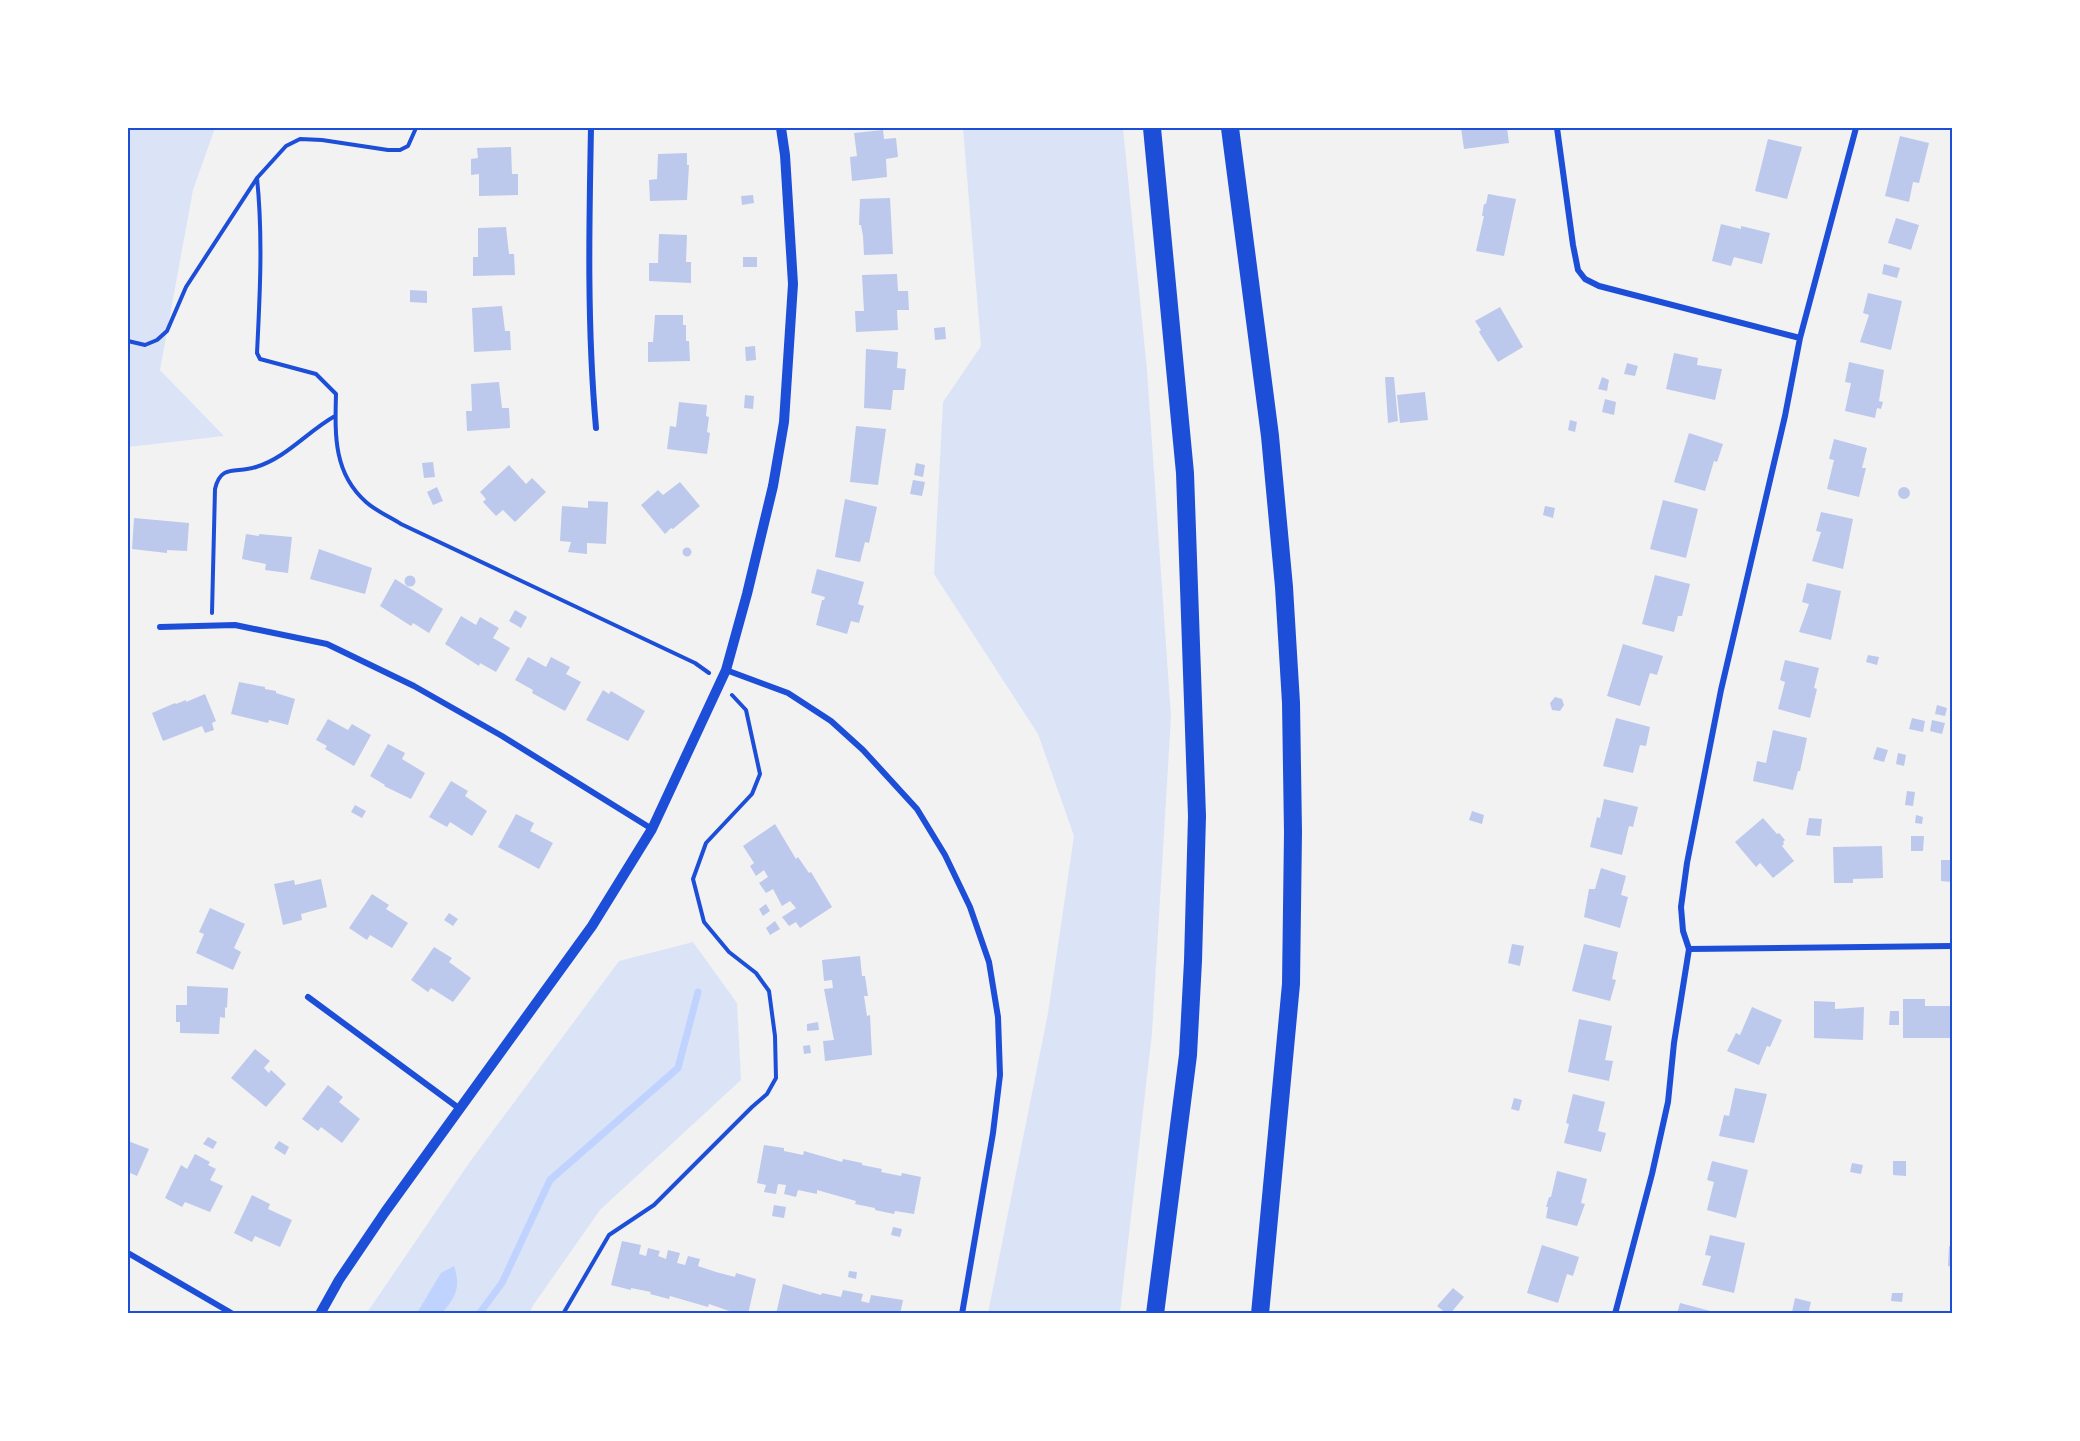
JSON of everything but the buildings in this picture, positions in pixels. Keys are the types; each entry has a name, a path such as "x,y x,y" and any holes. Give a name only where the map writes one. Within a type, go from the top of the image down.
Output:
{"highway":[{"path":"1152,128 1185,473 1197,816 1188,1054 1155,1314"},
{"path":"1230,128 1270,436 1292,703 1293,832 1290,984 1260,1314"}],"street":[{"path":"591,128 588,275 591,369 596,428"},
{"path":"320,1314 339,1280 385,1212 592,926 652,829 726,670 773,486 784,422 793,284 785,155 781,128"},
{"path":"1557,128 1573,245 1578,270 1586,279 1599,286 1800,338"},
{"path":"1615,1314 1652,1174 1668,1101 1674,1043 1689,949 1683,931 1681,907 1687,863 1721,690 1785,416 1800,338 1856,128"},
{"path":"160,627 235,625 327,644 414,687 501,736 652,829"},
{"path":"726,670 788,693 831,721 863,750 917,808 945,855 970,907 991,973 998,1017 1000,1075 993,1133 962,1314"},
{"path":"1689,949 1953,946"},
{"path":"308,997 460,1108"},
{"path":"128,1253 233,1314"}],"path":[{"path":"128,341 145,345 157,340 167,331 186,287 257,178 286,146 300,140 322,140 400,150 408,146 416,128"},
{"path":"257,178 261,209 257,353 260,359 316,374 336,394 335,438 344,476 366,502 401,524 695,663 720,682 746,710 760,774 752,794 706,843 693,879 704,922 729,952 756,973 770,991 775,1036 776,1078 767,1094 654,1205 609,1234 563,1314"},
{"path":"212,626 215,489 220,476 226,472 256,468 280,456 336,416"}],"shaded area":[{"path":"128,128 215,128 193,190 160,370 224,436 128,447"},
{"path":"963,128 1123,128 1147,370 1171,717 1152,1033 1120,1313 988,1313 1048,1013 1074,836 1038,734 934,574 943,402 981,346"},
{"path":"693,942 737,1003 741,1080 600,1210 530,1313 366,1314 469,1163 619,961"}],"water":[{"path":"454,1266 457,1286 454,1297 447,1307 442,1313 417,1313 441,1273"}],"waterway":[{"path":"479,1314 502,1283 550,1180 678,1068 698,992"}]}
